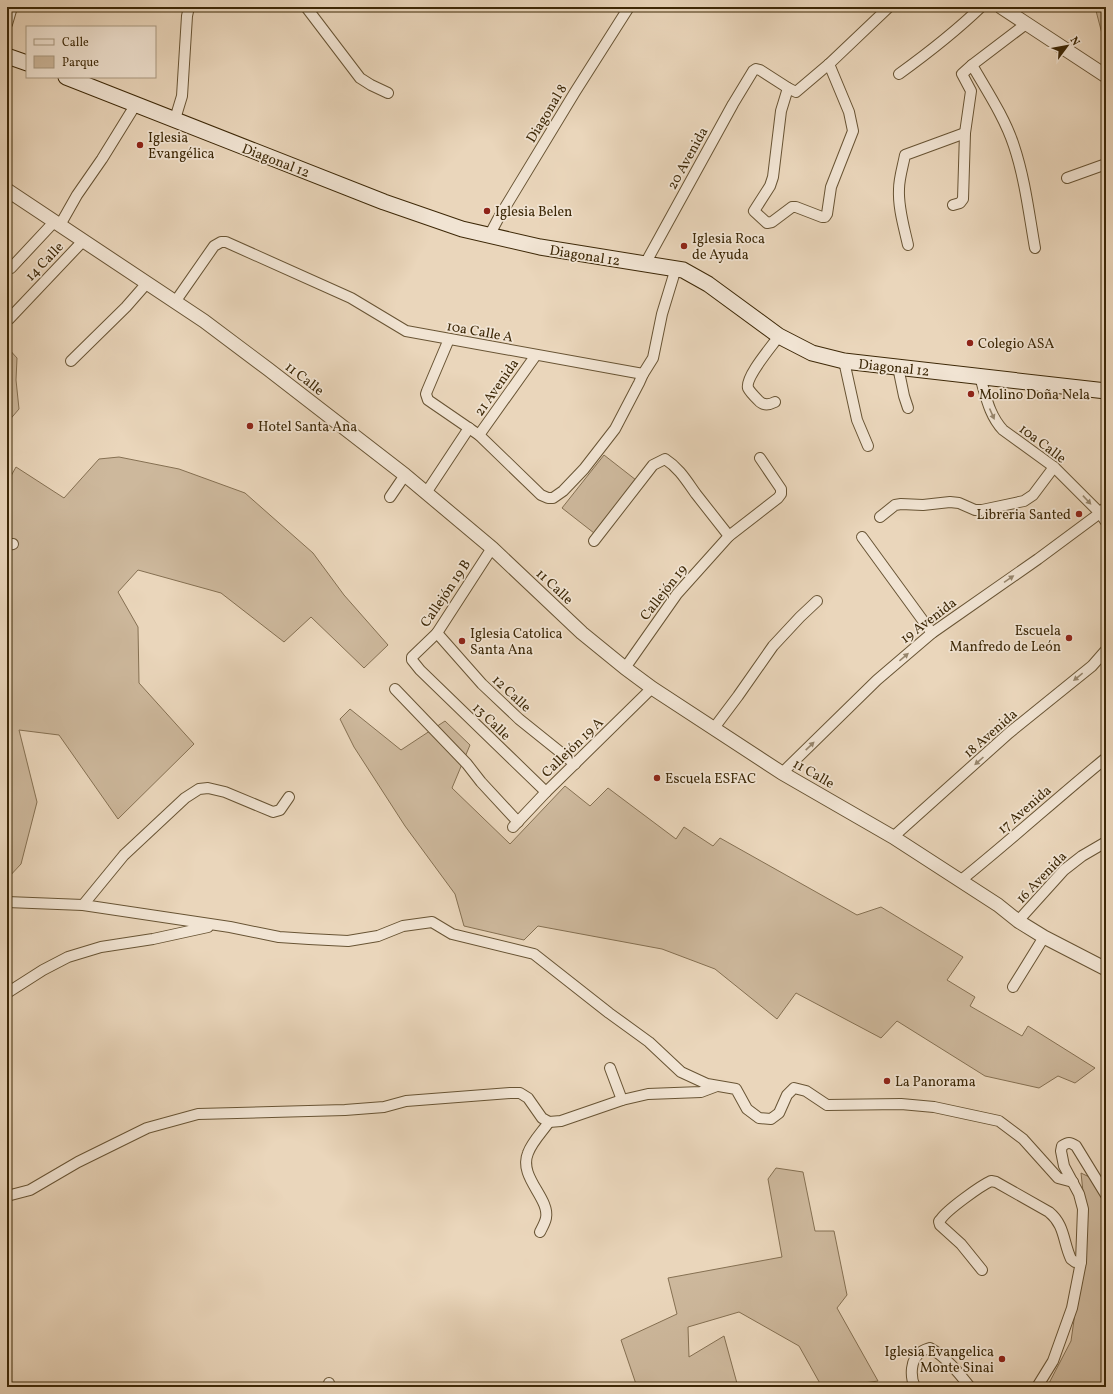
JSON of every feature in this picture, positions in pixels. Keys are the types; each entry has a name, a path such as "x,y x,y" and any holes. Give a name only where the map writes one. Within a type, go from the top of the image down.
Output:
{"main road":[{"path":"7,56 26,63"},
{"name":"Diagonal 12","path":"69,78 384,202 462,229 554,250 676,268 690,273 708,284 778,336 812,353 844,361 1106,391"}],"street":[{"path":"8,20 12,7"},
{"path":"175,119 182,96 187,16 189,7"},
{"path":"306,7 360,78 388,93"},
{"name":"Diagonal 8","path":"489,236 575,92 629,7"},
{"path":"828,64 849,112 853,131 831,187 827,214 823,217 796,207 792,207 772,222 767,223 754,211 773,177 781,110 788,88 796,92 888,7"},
{"path":"899,74 944,40 981,7"},
{"path":"1001,7 1106,76"},
{"path":"953,205 960,203 963,199 965,133 971,91 962,74 1026,24"},
{"path":"972,65 1001,117 1014,145 1021,170 1035,248"},
{"name":"20 Avenida","path":"645,264 732,104 753,71 757,69 788,88"},
{"path":"11,268 57,223 102,159 136,104"},
{"path":"908,245 898,197 905,155 965,133"},
{"path":"1066,178 1106,164"},
{"name":"11 Calle","path":"7,190 204,321 238,346 426,492 492,548 582,633 652,688 782,773 893,837 998,905 1018,922 1106,969"},
{"name":"14 Calle","path":"10,319 83,241"},
{"name":"10a Calle A","path":"175,302 214,246 221,242 230,243 351,298 402,330 643,374"},
{"path":"449,339 427,391 426,397 430,402 479,435 541,495 552,498 563,491 579,474 615,429 643,374 653,358 662,314 676,268"},
{"path":"71,361 126,307 147,283"},
{"path":"775,402 768,405 758,402 748,389 748,383 752,374 778,336"},
{"name":"21 Avenida","path":"479,435 536,355"},
{"path":"844,361 857,420 868,446"},
{"path":"898,367 908,408"},
{"name":"10a Calle","path":"980,377 991,413 996,423 1003,430 1054,467 1104,514"},
{"name":"21 Avenida","path":"426,492 469,428"},
{"path":"594,541 653,465 665,458 686,478 729,536"},
{"name":"Callejón 19","path":"625,668 677,594 729,536 778,498 781,494 781,489 760,458"},
{"path":"880,517 895,505 923,505 950,502 959,503 975,510 982,510 1024,501 1033,495 1054,467"},
{"path":"390,497 405,476"},
{"name":"19 Avenida","path":"782,773 877,680 932,633 1104,514"},
{"path":"862,537 932,633"},
{"name":"Callejón 19 B","path":"420,670 412,660 412,656 437,634 492,548"},
{"path":"714,728 773,646 817,601"},
{"name":"12 Calle","path":"437,634 482,684 519,719 575,764"},
{"name":"18 Avenida","path":"893,837 1009,734 1092,666 1106,650"},
{"name":"13 Calle","path":"420,670 546,792"},
{"name":"Callejón 19 A","path":"395,689 473,771 515,824 652,688"},
{"name":"17 Avenida","path":"960,881 1106,758"},
{"path":"83,905 124,855 185,798 199,789 208,788 224,792 273,812 280,810 289,797"},
{"name":"16 Avenida","path":"1018,922 1064,870 1082,856 1106,842"},
{"path":"7,902 83,905 214,925 279,937 348,941 378,936 403,926 432,922 452,934 534,954 609,1013 649,1042 681,1072 706,1084 736,1089 747,1109 760,1118 771,1119 779,1113 786,1095 794,1088 806,1091 827,1105 908,1104 934,1107 999,1121 1023,1138 1058,1178 1073,1182"},
{"path":"7,992 68,957 101,947 153,939 214,925"},
{"path":"1013,987 1044,937"},
{"path":"610,1068 622,1100"},
{"path":"7,1196 30,1190 78,1162 147,1128 198,1114 345,1110 384,1107 406,1101 510,1093 520,1094 528,1098 542,1118 549,1122 561,1121 622,1100 648,1094 701,1092 720,1086"},
{"path":"540,1232 546,1217 546,1210 529,1177 526,1160 531,1146 549,1122"},
{"path":"1037,1387 1053,1361 1072,1308 1081,1262 1084,1209 1079,1194 1064,1166 1061,1151 1062,1146 1071,1142 1076,1146 1106,1195"},
{"path":"982,1270 961,1244 940,1225 939,1222 941,1218 959,1202 991,1181 996,1182 1056,1217 1061,1226 1072,1259 1075,1262 1081,1262"},
{"path":"916,1387 912,1382 914,1360 920,1352 930,1348 940,1353 970,1387"}],"green space":[{"path":"1095,7 1106,7 1106,49"},
{"path":"7,347 17,358 16,380 19,409 7,423"},
{"path":"604,455 636,480 594,533 562,508"},
{"path":"119,457 179,469 245,493 313,553 344,595 388,645 364,668 311,617 284,642 221,593 138,570 118,592 138,627 139,683 194,744 118,819 59,735 19,730 37,802 21,864 7,879 7,483 16,467 64,498 99,459"},
{"path":"350,709 401,750 445,721 470,745 452,788 510,844 565,786 590,806 608,788 676,839 684,827 713,846 720,838 857,915 881,907 963,957 947,980 975,997 970,1006 1022,1036 1028,1026 1095,1068 1075,1083 1058,1076 1039,1088 985,1076 897,1021 881,1038 796,993 777,1019 715,969 662,949 538,926 524,940 464,926 455,894 405,826 354,747 340,719"},
{"path":"776,1168 803,1172 815,1231 834,1231 847,1295 837,1308 878,1381 835,1387 822,1387 799,1346 739,1312 688,1327 689,1357 724,1336 738,1387 637,1387 621,1340 677,1314 668,1278 782,1257 768,1179"},
{"path":"1081,1173 1106,1185 1106,1387 1047,1387 1071,1341 1087,1229"}],"place":[{"name":"Iglesia Evangélica","path":"140,145"},
{"name":"Iglesia Belen","path":"487,211"},
{"name":"Iglesia Roca de Ayuda","path":"684,246"},
{"name":"Colegio ASA","path":"970,343"},
{"name":"Molino Doña Nela","path":"971,394"},
{"name":"Hotel Santa Ana","path":"250,426"},
{"name":"Libreria Santed","path":"1079,514"},
{"name":"Escuela Manfredo de León","path":"1069,638"},
{"name":"Iglesia Catolica Santa Ana","path":"462,641"},
{"name":"Escuela ESFAC","path":"657,778"},
{"name":"La Panorama","path":"887,1081"},
{"name":"Iglesia Evangelica Monte Sinai","path":"1002,1359"}]}
